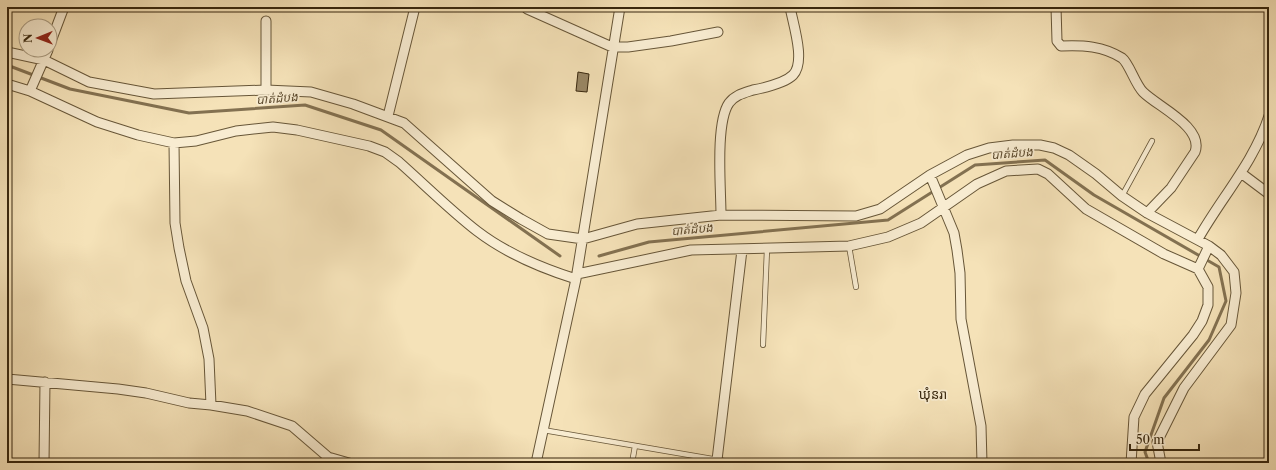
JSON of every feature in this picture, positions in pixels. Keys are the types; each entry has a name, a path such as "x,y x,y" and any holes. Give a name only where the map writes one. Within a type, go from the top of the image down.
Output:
{"street":[{"path":"58,23 64,7"},
{"path":"388,116 415,7"},
{"path":"536,463 583,239 612,47 620,7"},
{"path":"721,215 720,148 724,113 730,102 741,93 770,86 792,76 799,65 790,7"},
{"path":"1056,7 1057,41 1060,46 1092,46 1124,59 1143,91 1184,124 1195,135 1198,145 1195,152 1171,188 1147,213"},
{"path":"527,9 612,47 628,47 671,41 718,32"},
{"path":"266,21 266,90"},
{"path":"7,52 44,60 90,82 154,94 266,90 311,92 388,116 404,123 463,177 492,201 548,234 583,239 638,224 721,215 856,216 880,208 930,175 967,155 989,148 1013,145 1040,145 1069,155 1096,174 1122,196 1147,213 1209,246 1221,255 1234,272 1236,293 1231,325 1184,388 1157,442 1158,462"},
{"path":"32,87 44,60"},
{"path":"7,84 32,87 97,122 138,135 174,143 196,141 236,131 273,127 303,131 369,146 385,152 399,162 477,231 507,250 539,267 576,276 684,251 849,246 888,237 921,223 977,184 1006,171 1038,169 1048,174 1086,209 1164,254 1201,262"},
{"path":"1198,239 1212,215 1241,174 1264,131 1269,116"},
{"path":"174,143 175,223 178,248 186,281 203,328 210,359 212,405"},
{"path":"1241,174 1269,194"},
{"path":"930,175 940,196 954,233 960,273 961,319 981,426 982,463"},
{"path":"1131,463 1134,417 1145,394 1193,335 1202,321 1208,305 1208,287 1201,262 1209,246"},
{"path":"717,460 742,250"},
{"path":"7,379 118,389 146,393 189,403 247,411 292,426 328,460 349,463"},
{"path":"44,382 44,463"}],"lane":[{"path":"1122,196 1152,141"},
{"path":"849,246 856,287"},
{"path":"763,345 766,249"},
{"path":"543,430 736,463"},
{"path":"632,463 635,446"}],"building":[{"path":"578,72 589,74 587,92 576,91"}],"waterway":[{"name":"បាត់ដំបង","path":"7,65 70,89 189,113 305,105 381,130 560,256"},
{"name":"បាត់ដំបង","path":"599,256 649,242 888,220 975,165 1045,160 1094,195 1219,267 1226,301 1209,340 1164,398 1145,452 1149,463"}],"district":[{"name":"ឃុំនរា","path":"933,394"}]}
